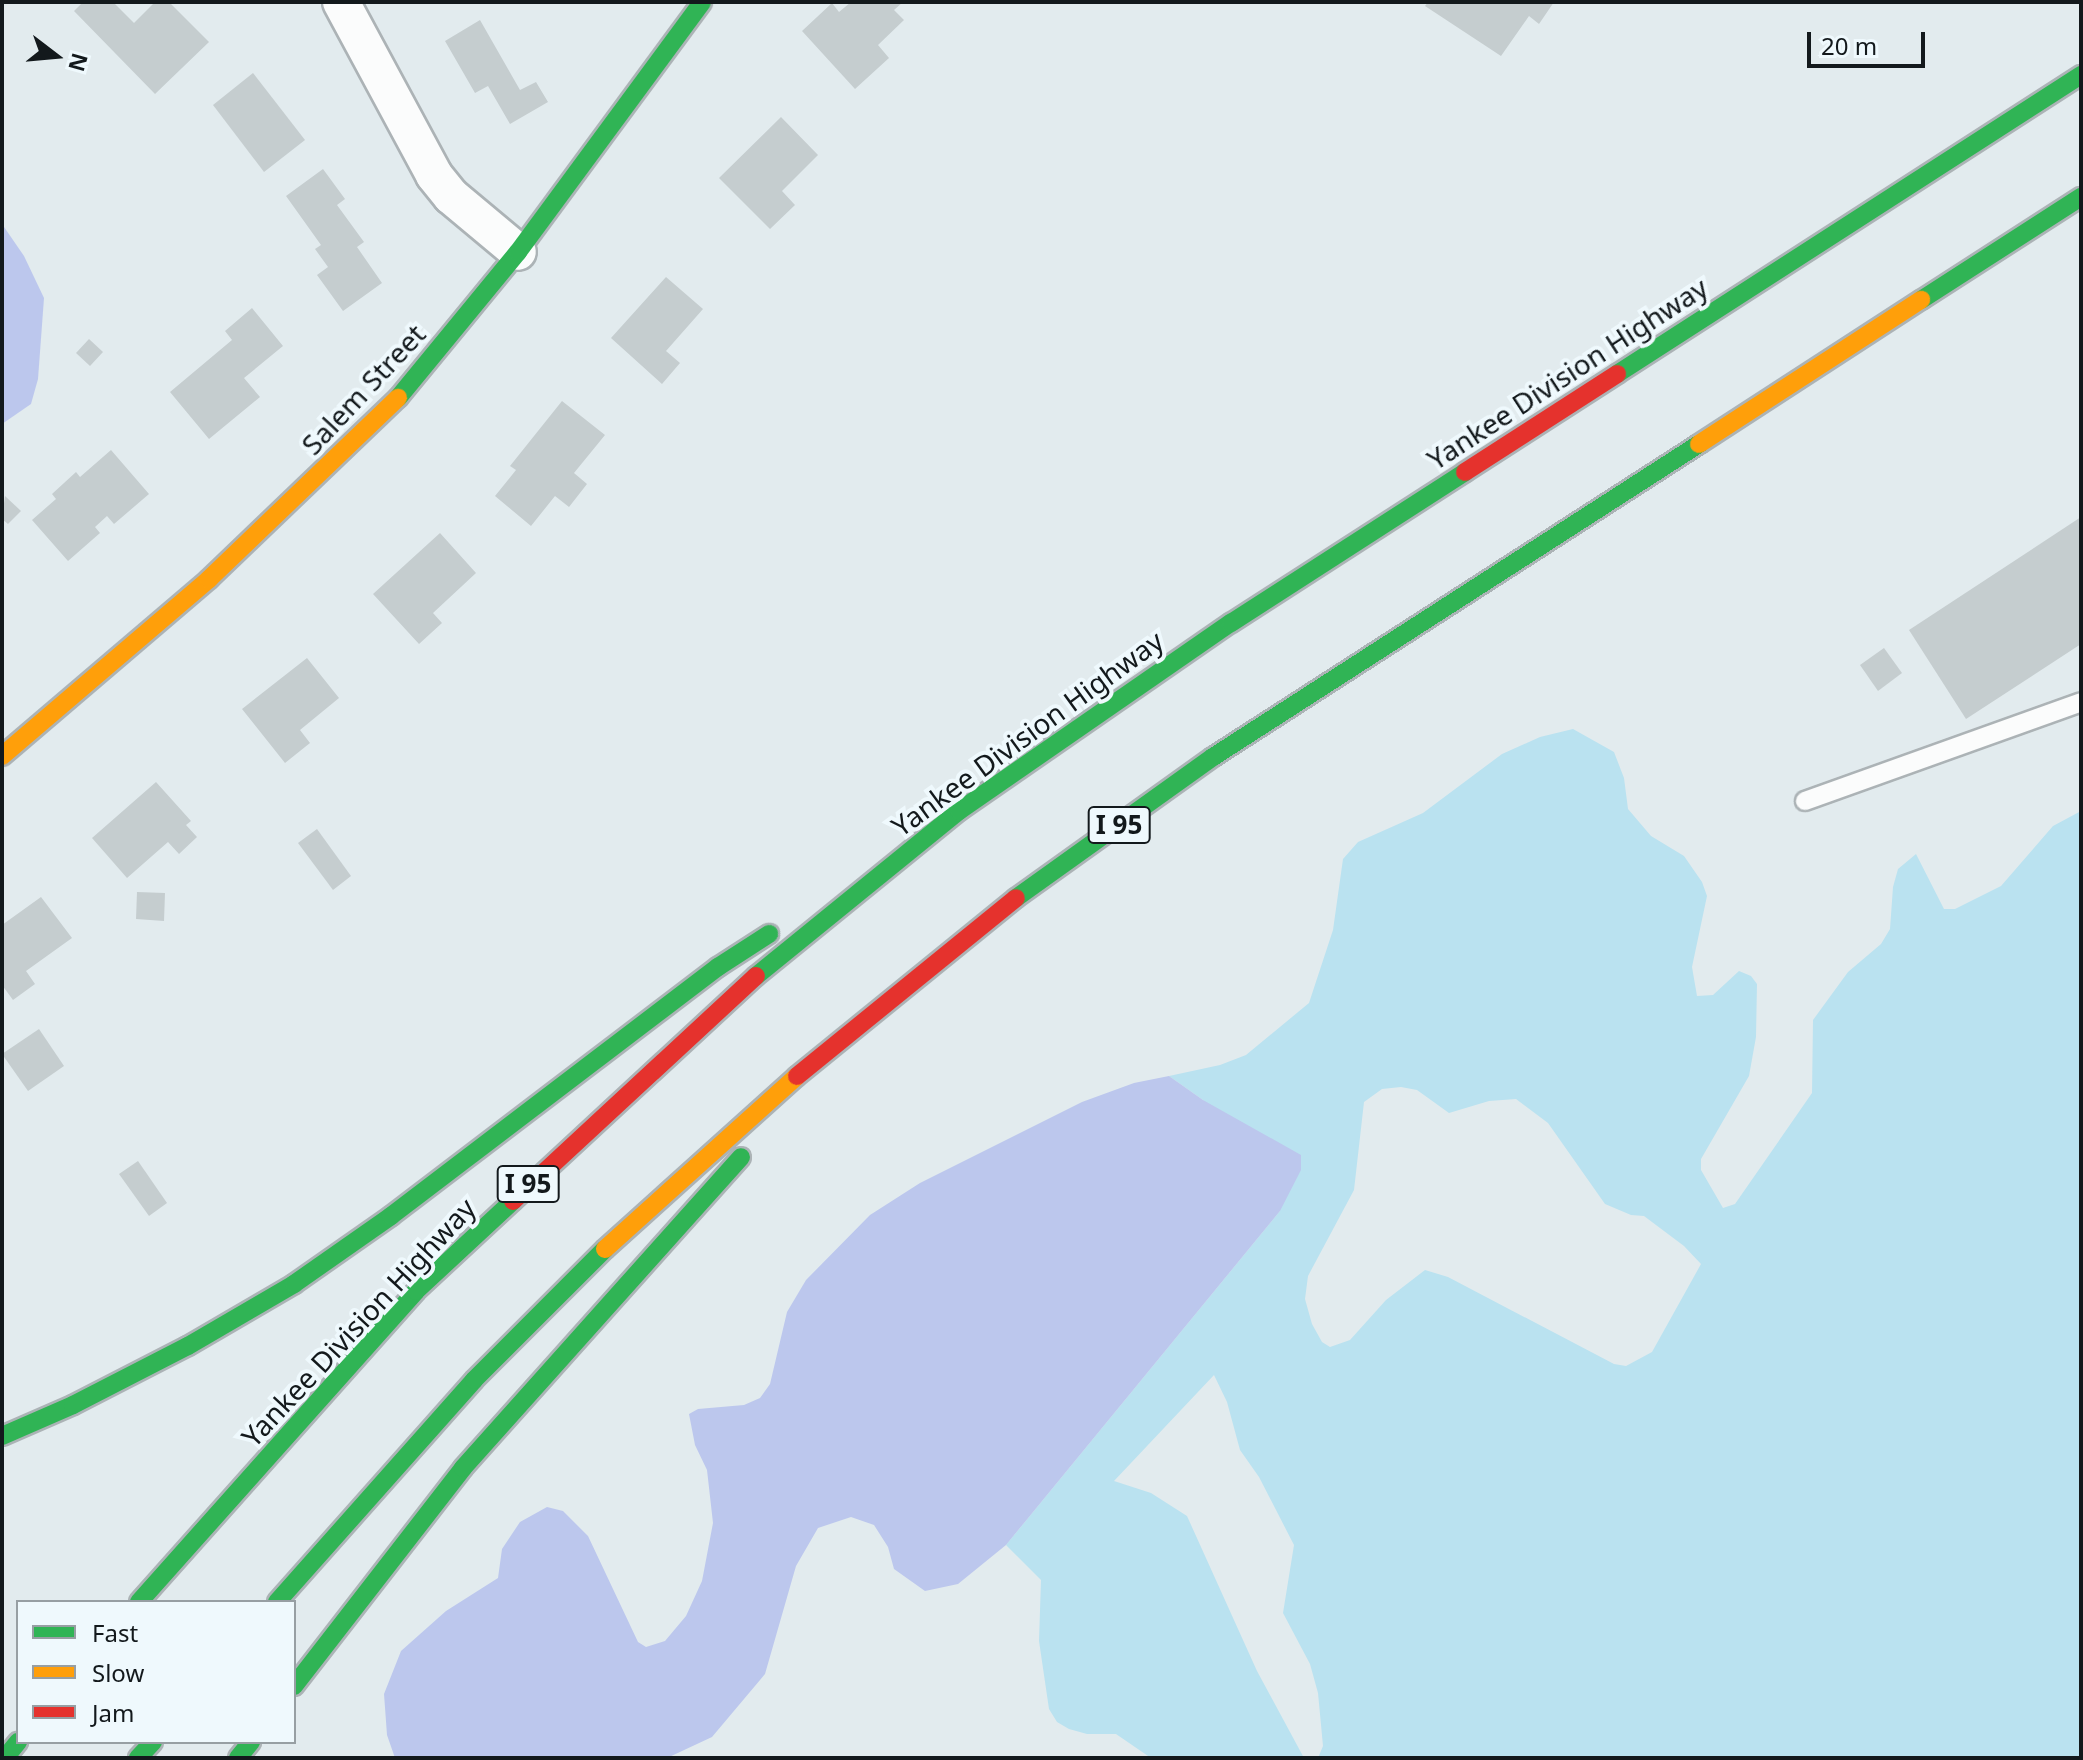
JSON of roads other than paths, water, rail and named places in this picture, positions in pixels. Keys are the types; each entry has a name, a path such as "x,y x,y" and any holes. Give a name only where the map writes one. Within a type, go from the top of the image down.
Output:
{"main road":[{"name":"Salem Street","path":"2,756 209,579 385,413 518,252 702,2"},
{"name":"Yankee Division Highway","path":"141,1600 416,1291 731,996 959,811 1231,623 2081,75"},
{"name":"I 95","path":"279,1600 474,1380 605,1249 731,1132 868,1015 1008,904 1213,757 2081,197"},
{"path":"812,906 959,811"},
{"path":"2,1436 73,1405 188,1346 294,1284 391,1216 718,967 785,923"},
{"path":"296,1683 463,1468 868,1015"}],"street":[{"path":"341,2 434,175 461,205 518,252"}],"lane":[{"path":"1805,801 2081,702"}]}
